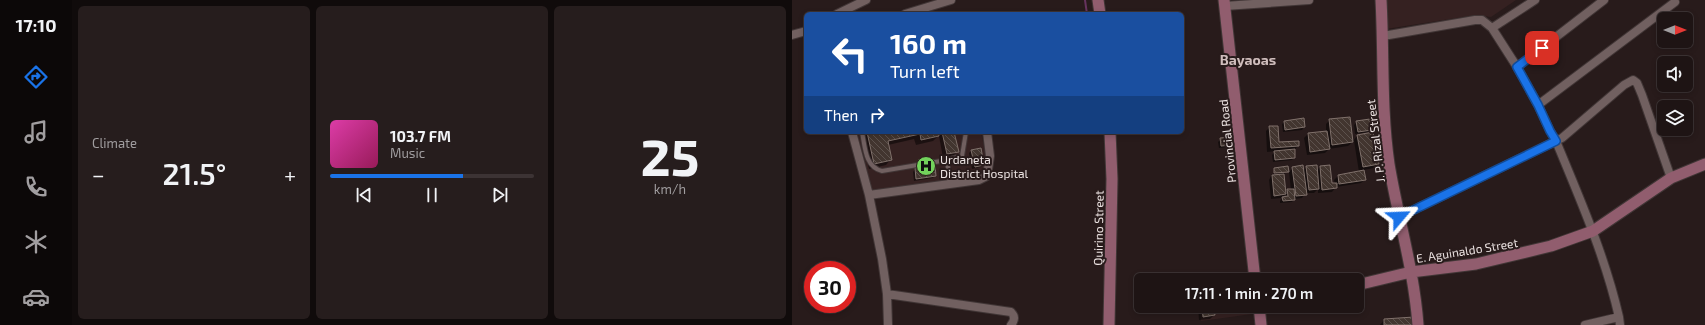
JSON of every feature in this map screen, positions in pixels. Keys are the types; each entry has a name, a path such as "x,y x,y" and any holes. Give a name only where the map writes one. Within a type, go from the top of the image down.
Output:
{"street":[{"path":"842,12 866,0"},
{"path":"911,12 950,0"},
{"path":"1098,0 1100,12"},
{"path":"1225,3 1309,0"},
{"name":"J. P. Rizal Street","path":"1381,0 1383,36 1383,104 1389,163 1411,272 1418,325"},
{"path":"1492,28 1535,0"},
{"path":"1517,67 1604,0"},
{"path":"1538,105 1675,2"},
{"name":"Provincial Road","path":"1225,3 1254,273"},
{"path":"1383,36 1475,20 1482,20 1492,28 1517,67 1556,141 1593,231 1610,278 1619,321 1585,325"},
{"path":"792,35 804,32"},
{"path":"1399,217 1556,141 1569,133 1624,84 1633,80 1637,83 1642,95 1672,178"},
{"path":"853,134 882,259 887,294 888,325"},
{"path":"868,195 979,180 987,176 990,156 987,134"},
{"name":"Quirino Street","path":"1109,325 1112,193 1110,134"},
{"name":"E. Aguinaldo Street","path":"1364,283 1411,272 1476,264 1533,252 1551,246 1593,231 1672,178 1705,164"},
{"path":"887,294 1011,312 1014,315 1011,325"},
{"path":"1261,325 1262,313"}],"lane":[{"path":"862,134 870,165 875,169 882,171 962,156 966,134"},
{"path":"947,160 950,184"}],"shaded area":[{"path":"1386,0 1516,0 1491,17 1476,15 1386,29"},
{"name":"Urdaneta District Hospital","path":"858,134 981,134 987,161 986,170 983,174 872,191"},
{"path":"1200,313 1252,313 1252,314 1201,321"}],"building":[{"path":"1350,117 1353,142 1332,145 1329,119"},
{"path":"1304,118 1305,127 1285,130 1284,121"},
{"path":"1370,119 1372,130 1358,132 1356,121"},
{"path":"1269,126 1278,126 1279,142 1299,141 1299,146 1271,148"},
{"path":"1327,131 1330,149 1310,152 1308,133"},
{"path":"1373,132 1379,164 1363,167 1357,135"},
{"path":"867,134 920,134 888,141 892,160 874,164"},
{"path":"920,134 938,134 939,136 921,140"},
{"path":"942,134 954,134 959,152 947,154"},
{"path":"1232,137 1233,145 1221,146 1220,138"},
{"path":"981,148 984,165 975,167 971,150"},
{"path":"1295,149 1295,158 1275,160 1274,151"},
{"path":"935,165 936,176 916,179 915,168"},
{"path":"1303,165 1307,195 1296,196 1292,167"},
{"path":"1317,165 1319,189 1309,190 1306,166"},
{"path":"1330,165 1332,183 1337,183 1337,188 1322,190 1320,166"},
{"path":"1288,166 1289,172 1274,173 1274,168"},
{"path":"1364,170 1366,180 1339,184 1338,175"},
{"path":"1284,174 1286,194 1274,196 1272,175"},
{"path":"1287,189 1294,189 1295,200 1283,201 1282,197 1288,196"},
{"path":"1203,313 1215,313 1215,315 1203,317"},
{"path":"1414,317 1414,325 1384,325 1384,319"}],"waterway":[{"path":"1085,0 1087,12"}],"place":[{"name":"Urdaneta District Hospital","path":"926,166"}],"district":[{"name":"Bayaoas","path":"1248,59"}],"route":[{"path":"1399,217 1556,141 1517,67 1542,48"}]}
